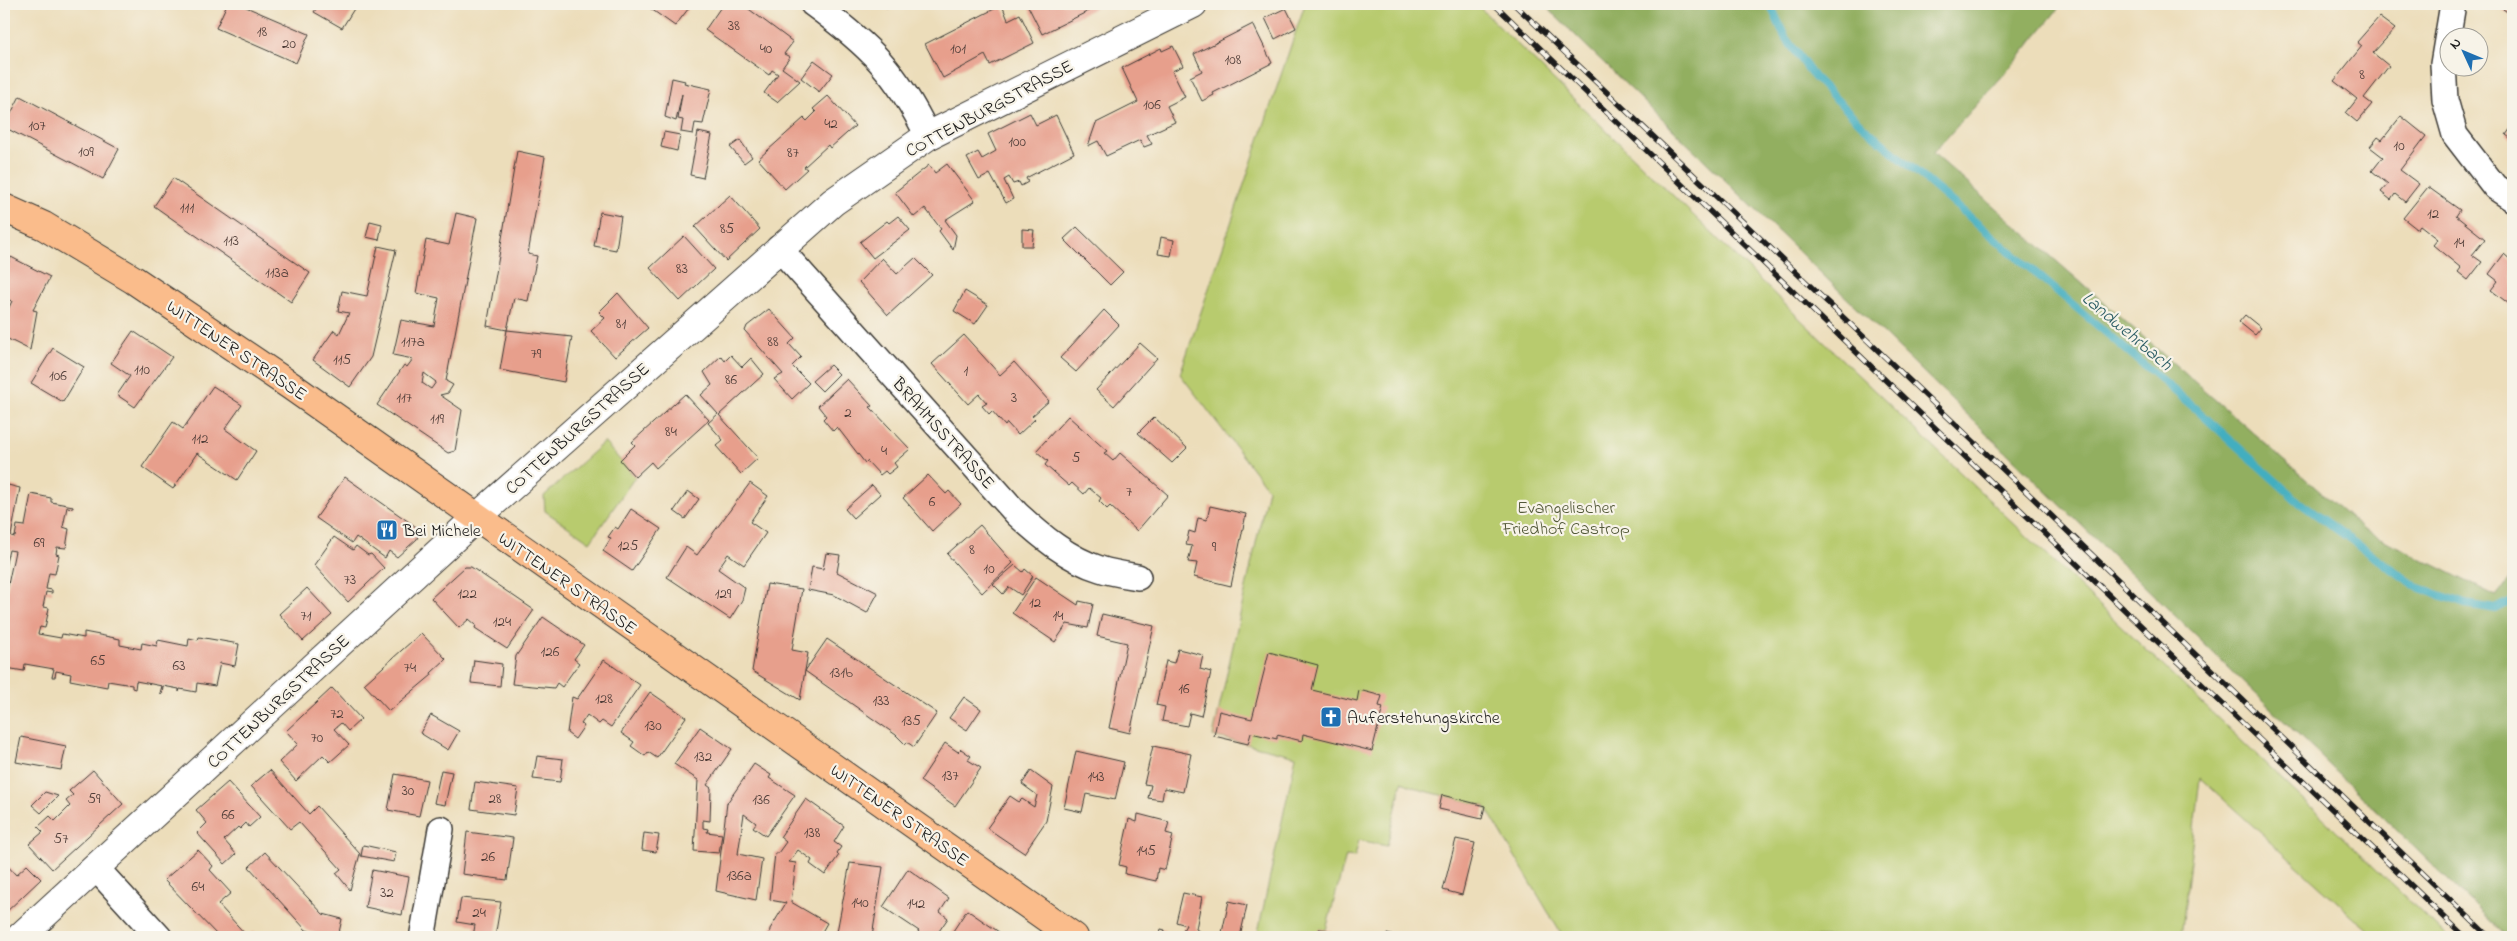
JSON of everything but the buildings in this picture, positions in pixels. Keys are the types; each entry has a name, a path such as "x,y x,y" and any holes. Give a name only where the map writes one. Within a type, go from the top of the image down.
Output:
{"main road":[{"name":"WITTENER STRASSE","path":"4,208 44,226 134,280 291,386 1074,937"}],"street":[{"path":"813,4 854,34 874,53 915,109 928,136"},
{"name":"COTTENBURGSTRASSE","path":"20,937 476,518 833,202 928,136 1193,4"},
{"path":"2454,4 2443,64 2445,100 2455,135 2495,187 2513,199"},
{"name":"BRAHMSSTRASSE","path":"779,248 1010,506 1036,531 1071,556 1100,569 1138,577"},
{"path":"425,937 423,933 441,829"},
{"path":"96,868 159,937"}],"green space":[{"name":"Evangelischer Friedhof Castrop","path":"1305,4 1476,4 1832,350 2447,937 2376,937 2200,778 2181,937 1563,937 1485,806 1421,790 1402,782 1387,846 1359,840 1355,857 1346,856 1326,930 1320,929 1318,937 1257,937 1296,756 1213,736 1268,489 1180,374"},
{"path":"1543,4 2062,4 2016,61 1933,153 2364,530 2496,596 2513,575 2513,937 2507,937"},
{"path":"604,442 635,477 590,542 545,511 544,496"}],"waterway":[{"name":"Landwehrbach","path":"1770,4 1785,37 1814,77 1866,129 2197,410 2300,503 2417,587 2465,604 2496,609 2513,600"}],"railway":[{"path":"1494,4 2465,937"},
{"path":"1514,4 2033,498 2489,937"}],"place":[{"name":"Bei Michele","path":"387,530"},
{"name":"Auferstehungskirche","path":"1331,717"}]}
